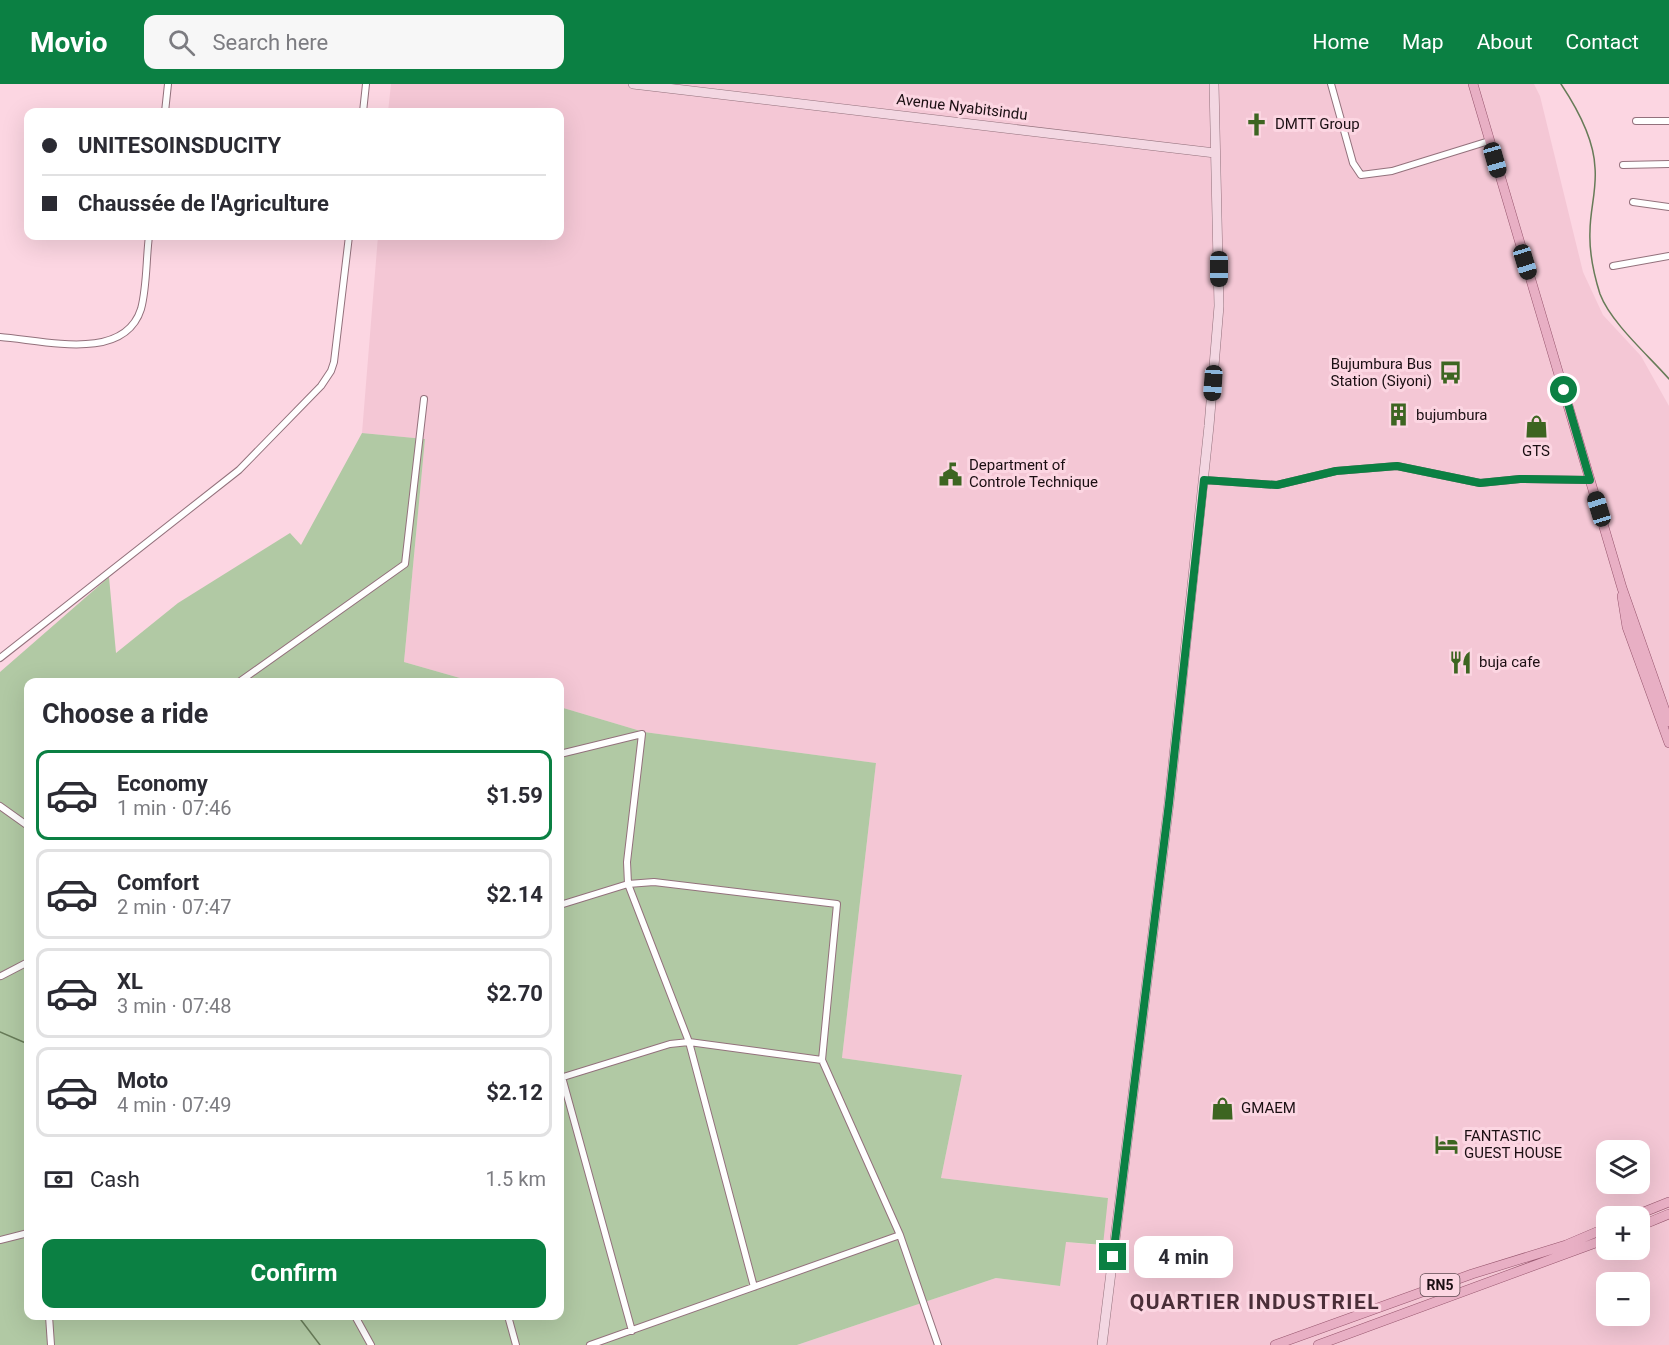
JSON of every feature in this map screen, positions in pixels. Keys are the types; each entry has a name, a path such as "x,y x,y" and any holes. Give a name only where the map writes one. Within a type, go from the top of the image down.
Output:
{"main road":[{"path":"1473,84 1622,588 1624,617 1669,722"},
{"path":"1636,644 1669,743"},
{"path":"1650,1212 1668,1208"},
{"path":"1650,1220 1668,1208"},
{"name":"RN5","path":"1275,1345 1472,1274 1566,1245 1596,1232"},
{"name":"RN5","path":"1318,1345 1596,1243"},
{"path":"1350,1318 1355,1331"}],"street":[{"path":"165,108 168,84"},
{"path":"363,108 366,84"},
{"name":"Avenue Nyabitsindu","path":"633,84 1215,153"},
{"path":"1102,1345 1169,803 1204,480 1219,306 1214,84"},
{"path":"1330,84 1353,163 1361,175 1369,176 1392,171 1489,141"},
{"path":"1636,121 1669,121"},
{"path":"1623,165 1669,164"},
{"path":"1633,202 1669,207"},
{"path":"0,337 91,344 114,340 124,334 132,326 141,307 149,240"},
{"path":"0,658 239,470 321,386 332,371 334,362 349,240"},
{"path":"1613,266 1669,256"},
{"path":"245,678 405,564 424,399"},
{"path":"1204,480 1277,485 1336,471 1397,466 1480,483 1520,479 1590,480"},
{"path":"564,753 642,734 627,862 628,884 688,1042 754,1287"},
{"path":"0,806 24,823"},
{"path":"564,904 628,884 654,882 837,904 822,1060 900,1235 938,1345"},
{"path":"1,976 24,964"},
{"path":"564,1077 670,1044 688,1042 822,1060"},
{"path":"564,1089 632,1331"},
{"path":"0,1240 24,1234"},
{"path":"590,1345 900,1235"},
{"path":"49,1320 51,1345"},
{"path":"358,1320 371,1345"},
{"path":"509,1320 516,1345"}],"shaded area":[{"path":"391,84 1534,84 1540,96 1583,272 1603,315 1641,356 1669,406 1669,1345 797,1345 996,1278 1059,1286 1065,1242 1098,1245 1108,1198 941,1178 962,1075 842,1058 876,763 644,732 564,708 564,678 460,678 404,662 425,439 362,433 378,240 564,240 564,108 388,108"}],"green space":[{"path":"362,433 425,439 404,662 460,678 24,678 24,1320 564,1320 564,708 644,732 876,763 842,1058 962,1075 941,1178 1108,1198 1103,1245 1066,1242 1060,1286 996,1278 797,1345 0,1345 0,672 109,577 116,653 178,603 290,533 301,545"}],"waterway":[{"path":"1561,84 1584,124 1592,146 1595,184 1590,239 1592,263 1600,294 1621,328 1669,379"},
{"path":"0,1032 24,1042"},
{"path":"301,1320 320,1345"}],"place":[{"name":"DMTT Group","path":"1257,124"},
{"name":"Bujumbura Bus Station (Siyoni)","path":"1450,373"},
{"name":"bujumbura","path":"1398,415"},
{"name":"GTS","path":"1536,427"},
{"name":"Department of Controle Technique","path":"951,474"},
{"name":"buja cafe","path":"1461,662"},
{"name":"GMAEM","path":"1223,1108"},
{"name":"FANTASTIC GUEST HOUSE","path":"1446,1145"}],"district":[{"name":"QUARTIER INDUSTRIEL","path":"1255,1302"}],"route":[{"path":"1113,1257 1169,803 1204,480 1236,484 1277,485 1336,471 1397,466 1480,483 1494,484 1536,478 1590,480 1564,390"}]}
